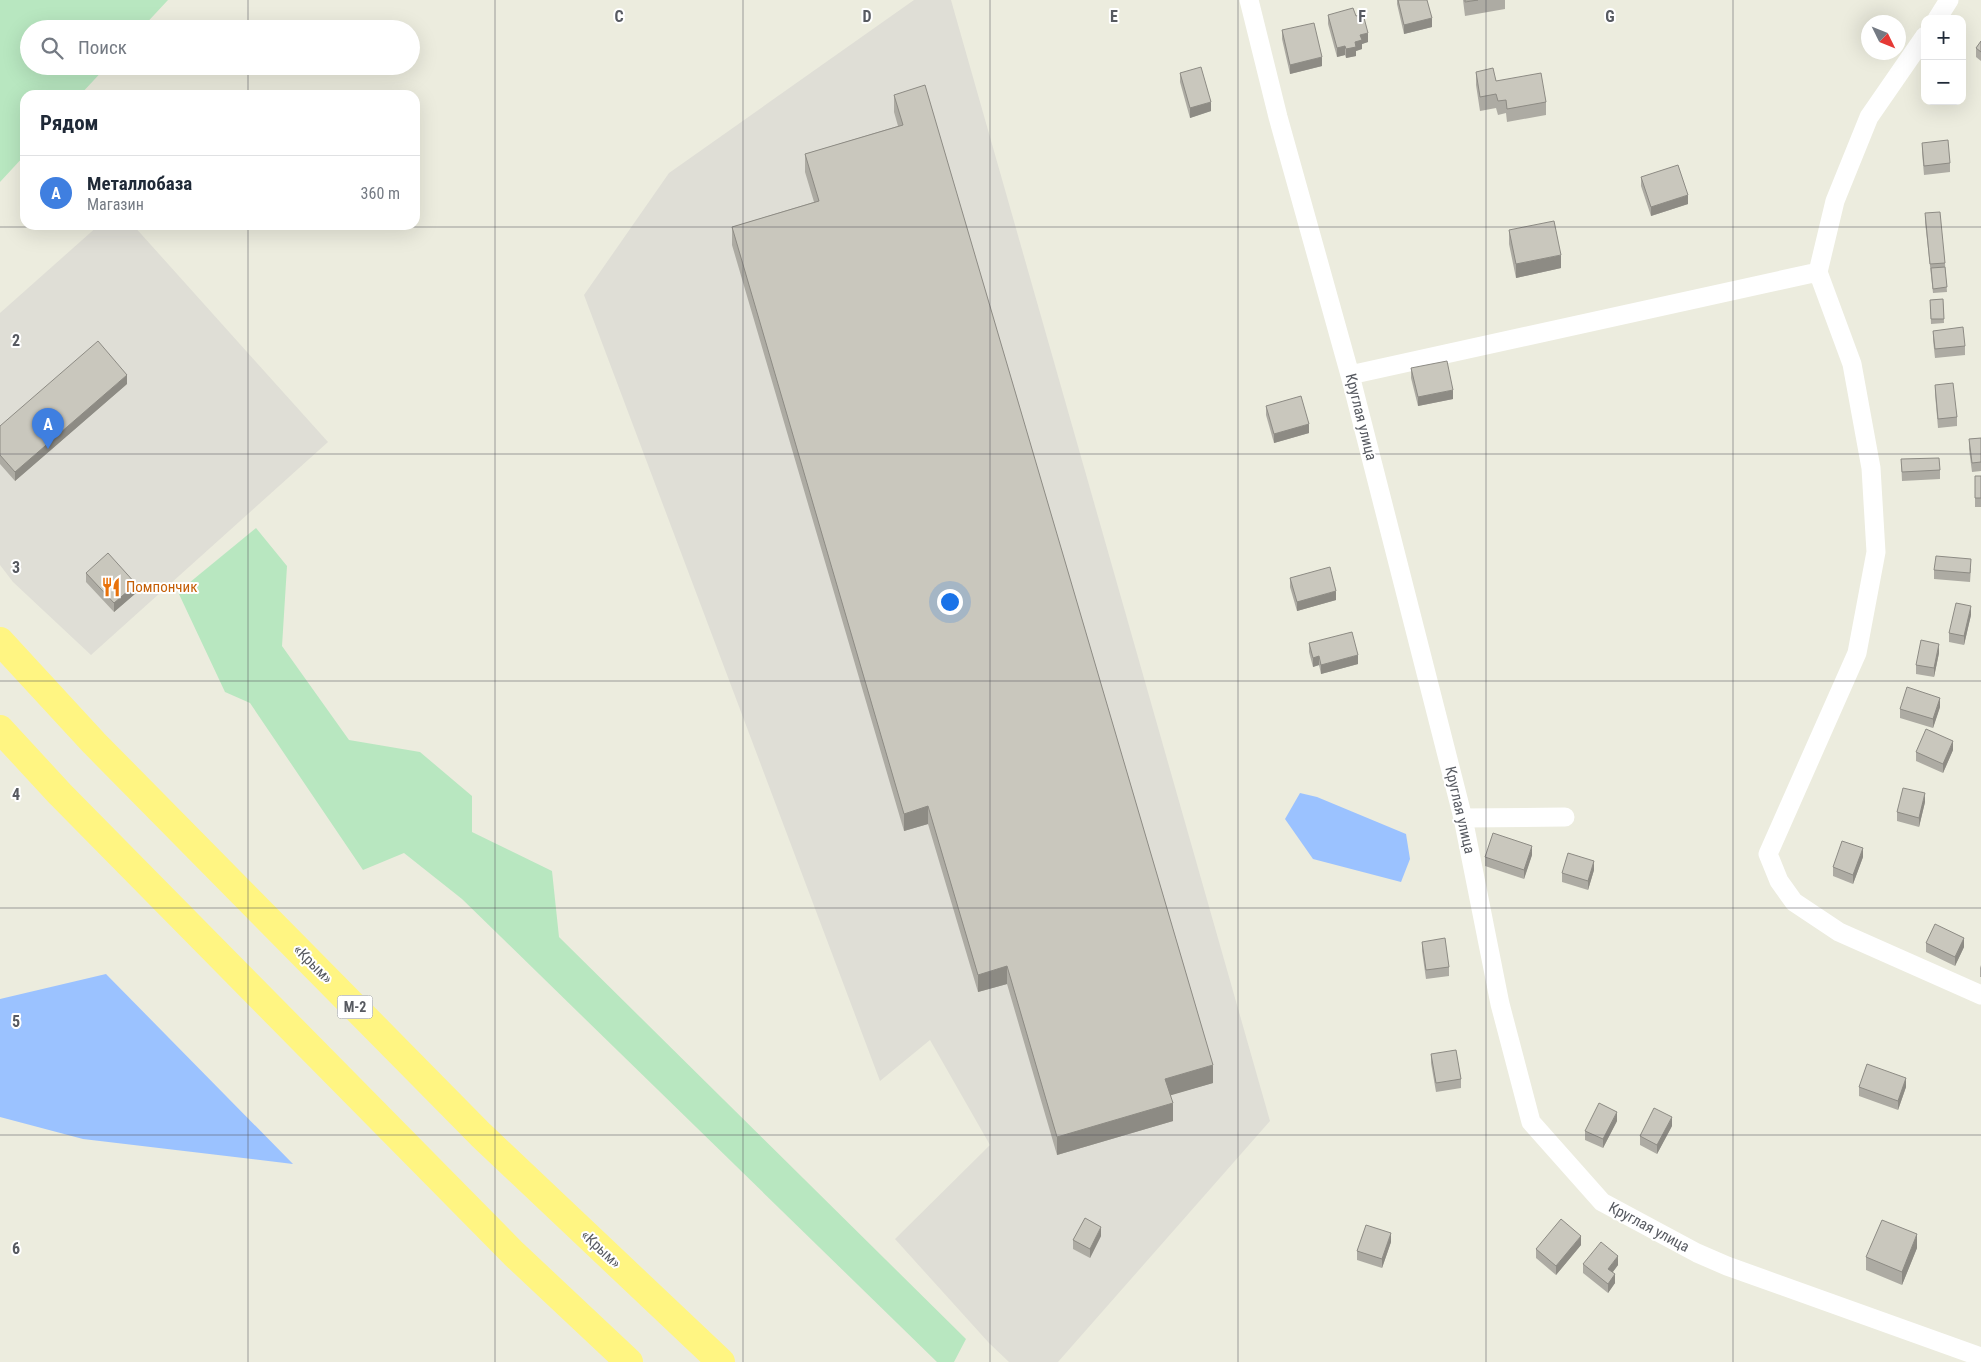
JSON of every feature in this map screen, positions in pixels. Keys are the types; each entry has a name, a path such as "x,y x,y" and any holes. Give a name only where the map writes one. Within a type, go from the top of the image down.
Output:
{"highway":[{"name":"«Крым»","path":"0,641 94,743 474,1128 720,1362"},
{"path":"0,729 60,794 507,1247 629,1362"}],"street":[{"name":"Круглая улица","path":"1249,0 1278,117 1350,376 1463,818 1500,1004 1531,1122 1602,1202 1697,1253 1727,1266 1981,1356"},
{"path":"1940,15 1949,0"},
{"path":"1921,42 1868,117 1835,201 1818,272 1852,364 1871,468 1876,552 1858,653 1768,854 1779,881 1794,902 1839,932 1981,996"},
{"path":"1350,376 1818,272"},
{"path":"1463,818 1565,817"}],"shaded area":[{"path":"914,0 951,0 1270,1121 1058,1362 1009,1362 989,1343 895,1239 990,1145 930,1040 880,1081 584,295 669,173"},
{"path":"93,230 137,230 328,442 91,655 13,582 0,565 0,313"}],"green space":[{"path":"0,0 168,0 149,20 20,20 20,75 99,75 85,90 20,90 20,160 0,182"},
{"path":"256,528 287,566 282,646 349,740 420,752 472,796 472,832 552,871 559,937 966,1339 954,1362 937,1362 462,899 404,853 363,870 250,703 225,692 178,592"}],"water":[{"path":"1300,793 1317,797 1406,834 1410,859 1401,882 1313,859 1285,819"},
{"path":"106,974 293,1164 83,1139 0,1117 0,999"}],"building":[{"path":"1398,0 1427,0 1432,18 1404,25"},
{"path":"1353,8 1356,16 1363,14 1368,33 1360,35 1362,40 1355,42 1356,47 1346,49 1345,46 1337,48 1328,15"},
{"path":"1314,23 1322,57 1290,65 1282,30"},
{"path":"1981,41 1981,52 1976,48"},
{"path":"1201,67 1211,102 1190,108 1180,73"},
{"path":"1493,68 1496,81 1541,73 1546,102 1507,109 1506,100 1498,101 1496,94 1480,97 1476,72"},
{"path":"925,85 1213,1065 1165,1079 1173,1103 1057,1137 1007,966 978,975 928,806 904,814 732,227 819,201 805,154 903,125 894,95"},
{"path":"1948,140 1950,163 1924,166 1922,143"},
{"path":"1678,165 1688,195 1651,207 1641,177"},
{"path":"1940,212 1945,263 1930,264 1925,213"},
{"path":"1554,221 1561,255 1516,264 1509,230"},
{"path":"1945,267 1947,287 1933,289 1931,268"},
{"path":"1943,299 1944,319 1931,319 1930,300"},
{"path":"1963,327 1965,346 1935,349 1933,331"},
{"path":"98,341 127,375 15,472 0,455 0,426"},
{"path":"1447,361 1453,390 1418,397 1411,368"},
{"path":"1953,383 1957,417 1938,419 1935,385"},
{"path":"1301,396 1309,424 1274,434 1266,406"},
{"path":"1981,438 1981,462 1972,463 1969,439"},
{"path":"1939,458 1940,470 1902,472 1901,459"},
{"path":"1975,476 1981,476 1981,498 1975,498"},
{"name":"Помпончик","path":"108,553 136,584 114,603 86,573"},
{"path":"1936,556 1971,559 1970,573 1934,570"},
{"path":"1330,567 1336,591 1297,602 1290,578"},
{"path":"1956,603 1971,606 1964,636 1949,633"},
{"path":"1352,632 1358,655 1321,665 1319,656 1313,658 1309,643"},
{"path":"1921,640 1939,644 1934,668 1916,665"},
{"path":"1907,687 1940,698 1933,719 1900,709"},
{"path":"1926,729 1953,741 1943,764 1916,752"},
{"path":"1903,788 1925,793 1919,818 1897,812"},
{"path":"1493,833 1532,846 1524,870 1485,857"},
{"path":"1842,841 1863,848 1853,875 1833,867"},
{"path":"1568,853 1594,861 1588,881 1562,873"},
{"path":"1935,924 1964,938 1955,957 1926,943"},
{"path":"1445,938 1449,967 1426,970 1422,942"},
{"path":"1456,1050 1461,1079 1436,1083 1431,1054"},
{"path":"1867,1064 1906,1078 1898,1101 1859,1087"},
{"path":"1599,1103 1617,1112 1603,1139 1585,1131"},
{"path":"1654,1108 1672,1117 1657,1145 1640,1136"},
{"path":"1085,1218 1101,1227 1090,1249 1073,1240"},
{"path":"1561,1219 1581,1236 1556,1266 1536,1249"},
{"path":"1882,1220 1917,1234 1902,1272 1866,1257"},
{"path":"1366,1225 1391,1233 1382,1259 1357,1251"},
{"path":"1601,1242 1618,1256 1608,1269 1615,1274 1608,1284 1583,1264"}],"place":[{"name":"Металлобаза","path":"48,449"},
{"name":"Помпончик","path":"111,587"}]}
